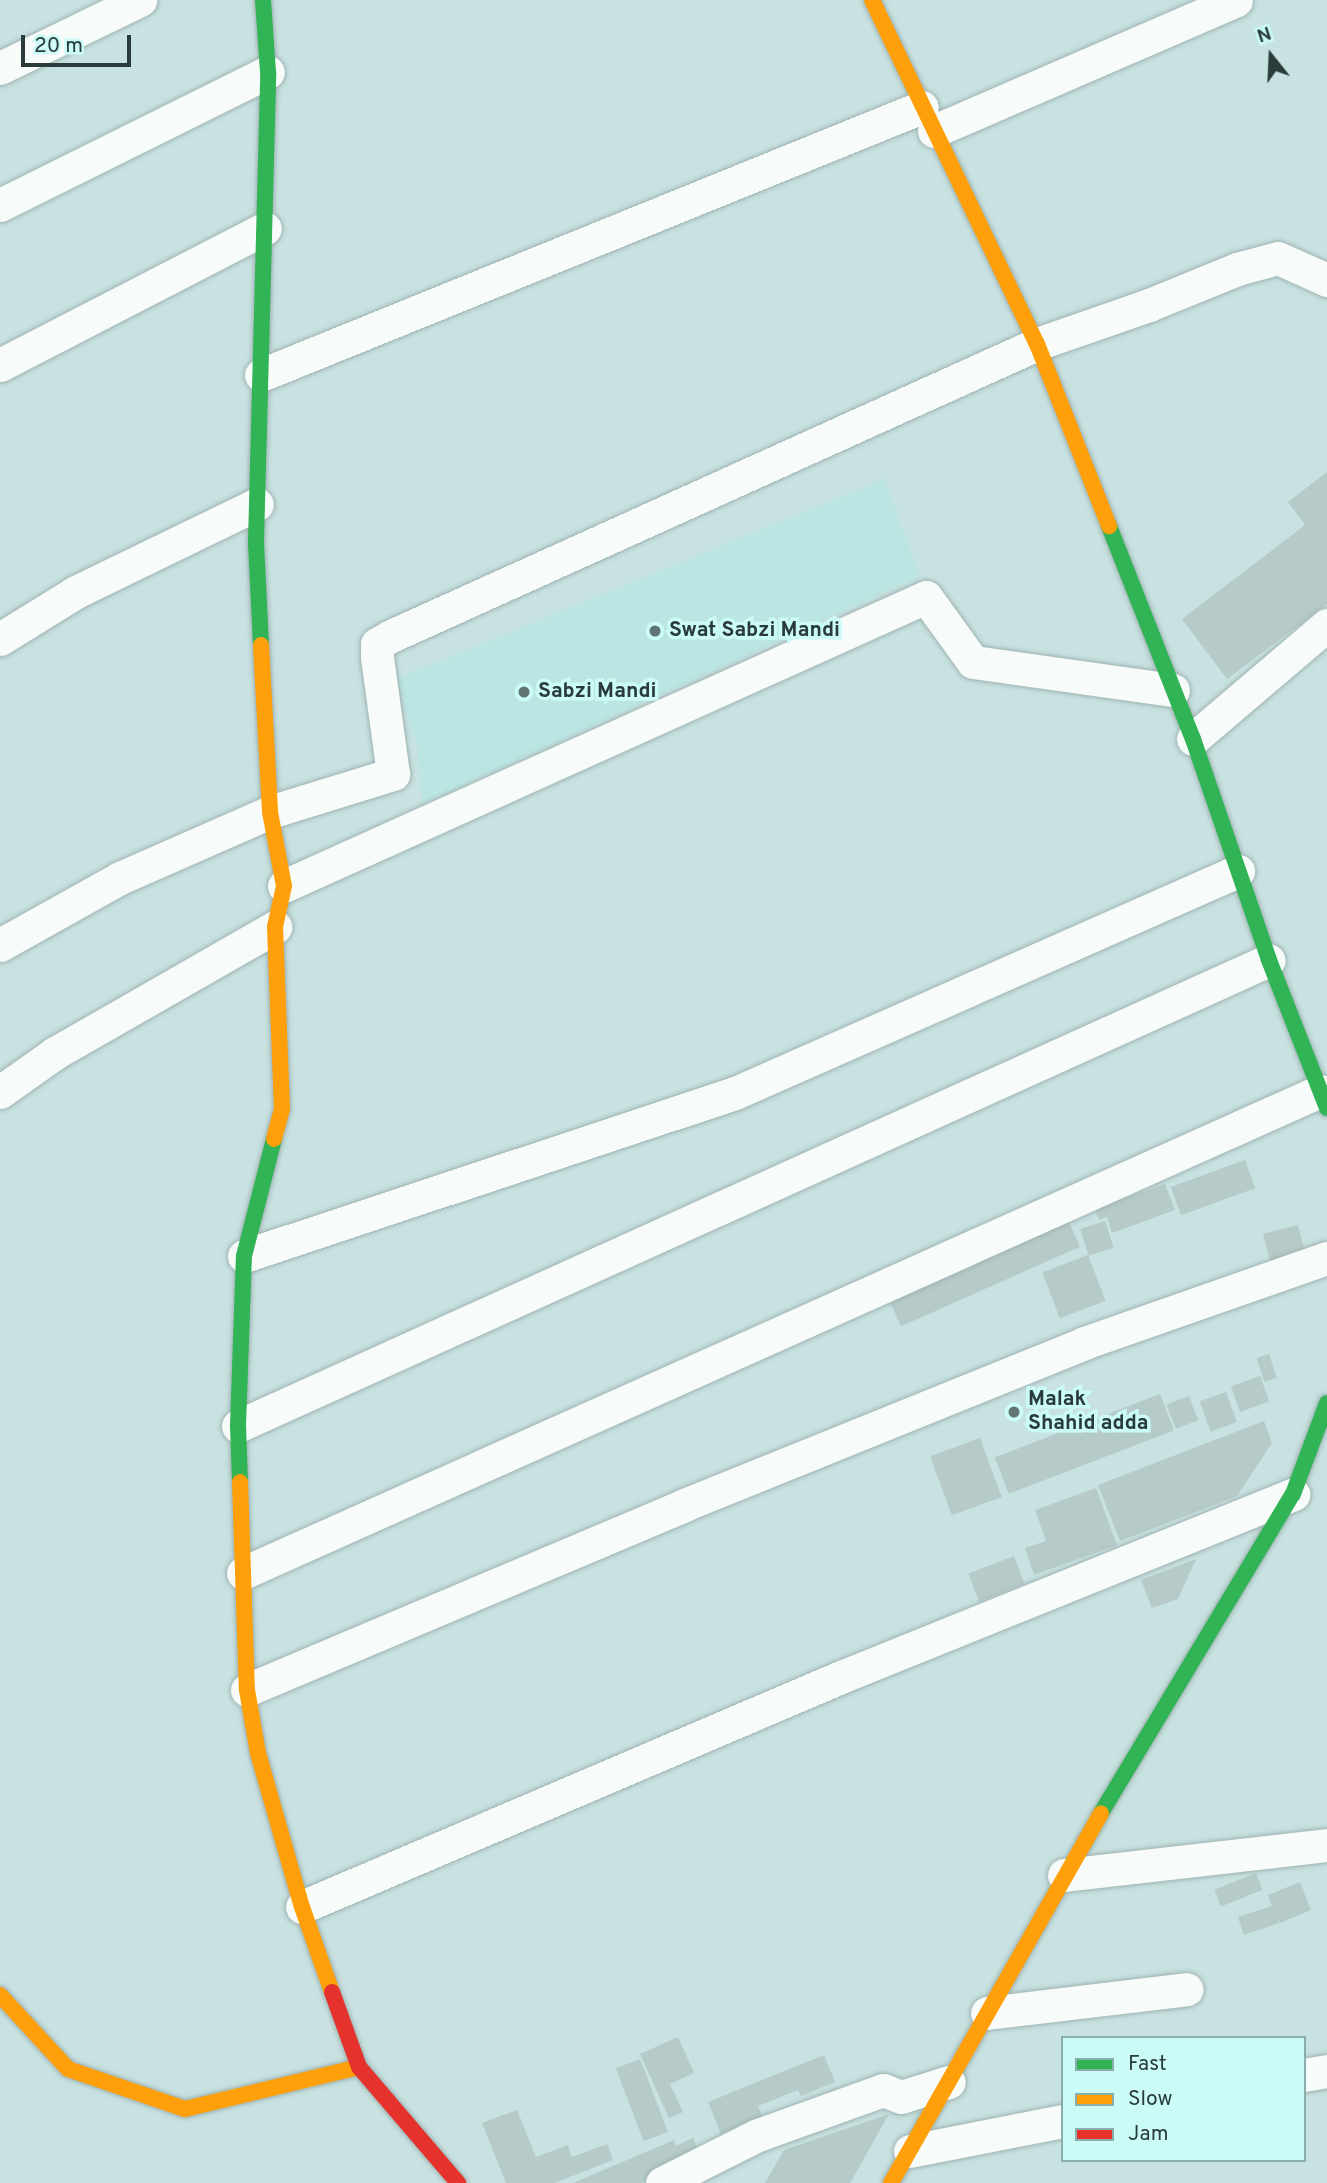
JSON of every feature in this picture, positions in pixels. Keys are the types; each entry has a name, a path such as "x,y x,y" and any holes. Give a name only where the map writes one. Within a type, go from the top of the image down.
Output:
{"main road":[{"path":"263,0 268,72 256,542 270,812 284,886 275,927 282,1109 244,1256 238,1426 247,1690 258,1753 302,1907 359,2067 458,2183"},
{"path":"872,0 1037,344 1192,739 1269,960 1324,1100"},
{"path":"891,2183 1064,1875 1253,1556 1293,1494 1327,1403"},
{"path":"0,1995 68,2069 185,2109 359,2067"}],"street":[{"path":"0,68 141,0"},
{"path":"261,375 1236,0"},
{"path":"0,205 268,72"},
{"path":"0,365 265,228"},
{"path":"0,945 120,878 270,812 393,774 377,644 1037,344 1149,305 1237,269 1278,258 1327,280"},
{"path":"0,639 76,592 257,504"},
{"path":"284,886 926,597 973,662 1173,690"},
{"path":"1192,739 1327,625"},
{"path":"244,1256 735,1093 1238,871"},
{"path":"0,1092 55,1053 275,927"},
{"path":"238,1426 1269,960"},
{"path":"243,1573 1324,1100"},
{"path":"247,1690 684,1505 1084,1343 1327,1258"},
{"path":"302,1907 841,1677 1293,1494"},
{"path":"1064,1875 1327,1845"},
{"path":"987,2012 1187,1989"},
{"path":"1306,2075 1327,2071"},
{"path":"662,2183 758,2135 883,2090 901,2097 949,2082"},
{"path":"910,2151 1061,2122"}],"shaded area":[{"name":"Swat Sabzi Mandi","path":"885,479 919,576 423,804 417,745 396,679"}],"building":[{"path":"1327,472 1327,604 1227,679 1182,619 1305,525 1288,502"},
{"path":"1245,1160 1255,1188 1181,1215 1171,1187"},
{"path":"1165,1184 1175,1210 1112,1233 1107,1217 1099,1220 1095,1209"},
{"path":"1105,1221 1114,1248 1089,1256 1080,1229"},
{"path":"1069,1222 1080,1247 901,1326 890,1302"},
{"path":"1298,1225 1307,1262 1272,1271 1263,1234"},
{"path":"1088,1255 1106,1301 1060,1318 1042,1273"},
{"path":"1269,1354 1277,1378 1264,1382 1257,1358"},
{"path":"1260,1376 1269,1401 1240,1412 1231,1387"},
{"path":"1226,1392 1237,1422 1211,1432 1200,1402"},
{"path":"1160,1394 1174,1430 1009,1494 995,1457"},
{"path":"1189,1396 1198,1420 1176,1429 1167,1405"},
{"path":"1264,1421 1272,1443 1237,1496 1120,1541 1098,1485"},
{"path":"980,1438 1002,1497 952,1515 930,1456"},
{"path":"1096,1488 1117,1545 1034,1575 1025,1548 1046,1541 1035,1510"},
{"path":"1014,1556 1025,1584 979,1602 968,1574"},
{"path":"1196,1559 1178,1599 1152,1608 1141,1580"},
{"path":"1256,1873 1263,1890 1221,1907 1214,1890"},
{"path":"1300,1882 1311,1910 1280,1923 1277,1916 1279,1923 1244,1935 1238,1917 1272,1906 1268,1895"},
{"path":"678,2037 694,2073 670,2084 683,2112 669,2118 640,2054"},
{"path":"824,2055 835,2082 801,2096 798,2090 758,2106 763,2117 721,2134 708,2102"},
{"path":"640,2059 668,2132 644,2141 616,2068"},
{"path":"517,2110 536,2157 568,2145 572,2157 607,2144 613,2160 555,2183 506,2183 482,2123"},
{"path":"889,2114 850,2183 765,2183 784,2150"},
{"path":"693,2138 701,2157 641,2183 573,2183 674,2140 676,2146"}],"traffic: fast":[{"path":"261,645 256,542 268,72 263,0"},
{"path":"1109,526 1193,739 1269,960 1327,1108"},
{"path":"240,1482 238,1426 244,1256 274,1139"},
{"path":"1101,1813 1293,1494 1327,1403"}],"traffic: slow":[{"path":"872,0 1037,344 1109,526"},
{"path":"261,645 270,812 284,886 275,927 282,1109 274,1139"},
{"path":"240,1482 247,1690 258,1753 302,1907 332,1992"},
{"path":"891,2183 1101,1813"},
{"path":"0,1995 68,2069 185,2109 359,2067"}],"traffic: jam":[{"path":"332,1992 359,2067 458,2183"}],"place":[{"name":"Swat Sabzi Mandi","path":"655,631"},
{"name":"Sabzi Mandi","path":"524,692"},
{"name":"Malak Shahid adda","path":"1014,1412"}]}
